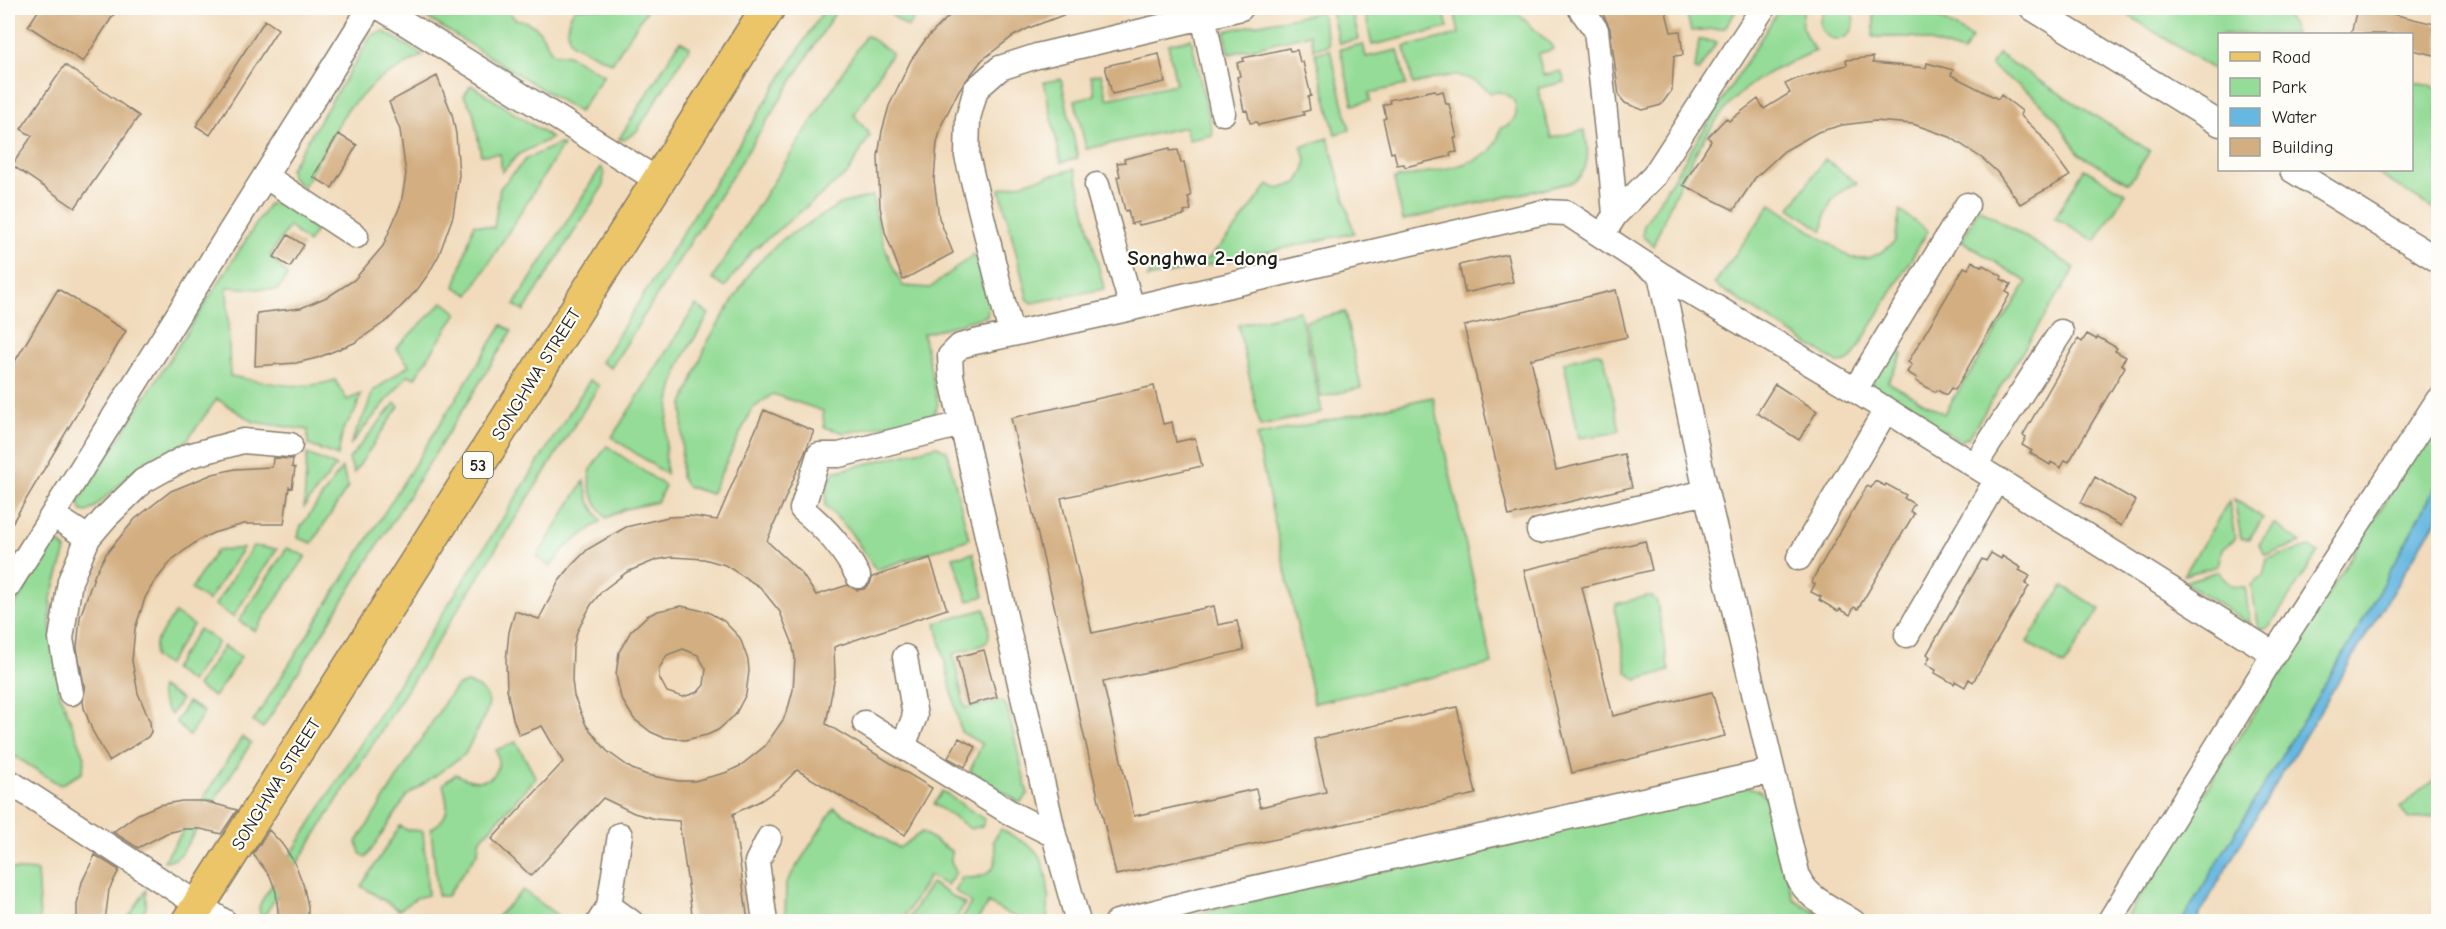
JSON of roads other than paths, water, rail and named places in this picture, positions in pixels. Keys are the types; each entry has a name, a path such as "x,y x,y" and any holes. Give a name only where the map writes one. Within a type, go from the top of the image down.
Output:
{"main road":[{"name":"SONGHWA STREET","path":"204,916 768,8"}],"street":[{"path":"8,586 361,23 368,8"},
{"path":"381,8 659,181"},
{"path":"1011,334 967,156 968,118 976,89 1000,68 1018,62 1196,13 1241,8"},
{"path":"1581,8 1596,30 1609,225"},
{"path":"1609,225 1654,176 1763,8"},
{"path":"2032,8 2218,123"},
{"path":"1196,13 1222,113"},
{"path":"2294,171 2439,260"},
{"path":"265,176 356,236"},
{"path":"1097,185 1132,308"},
{"path":"1855,390 1967,205"},
{"path":"1078,921 1054,835 951,375 950,356 960,346 1544,212 1568,213 1609,225 1660,274 1855,390 2274,654"},
{"path":"1660,274 1706,492 1802,887 1810,895 1853,921"},
{"path":"1975,465 2061,332"},
{"path":"2109,921 2274,654 2439,400"},
{"path":"1799,558 1886,410"},
{"path":"858,576 848,556 825,527 802,508 819,455 839,455 962,424"},
{"path":"71,693 61,639 70,581 88,538 143,481 188,456 243,441 291,445"},
{"path":"1908,635 1997,479"},
{"path":"1539,531 1706,492"},
{"path":"53,515 88,538"},
{"path":"903,746 915,716 905,657"},
{"path":"865,723 1014,815 1054,835"},
{"path":"1117,921 1772,771"},
{"path":"8,781 204,916"},
{"path":"620,835 604,914 631,921"},
{"path":"765,921 757,862 769,838"}],"water":[{"path":"2438,483 2438,517 2260,810 2196,921 2182,921 2357,631"},
{"path":"1582,912 1595,913 1619,921 1564,921"}],"district":[{"name":"Songhwa 2-dong","path":"1203,258"}]}
